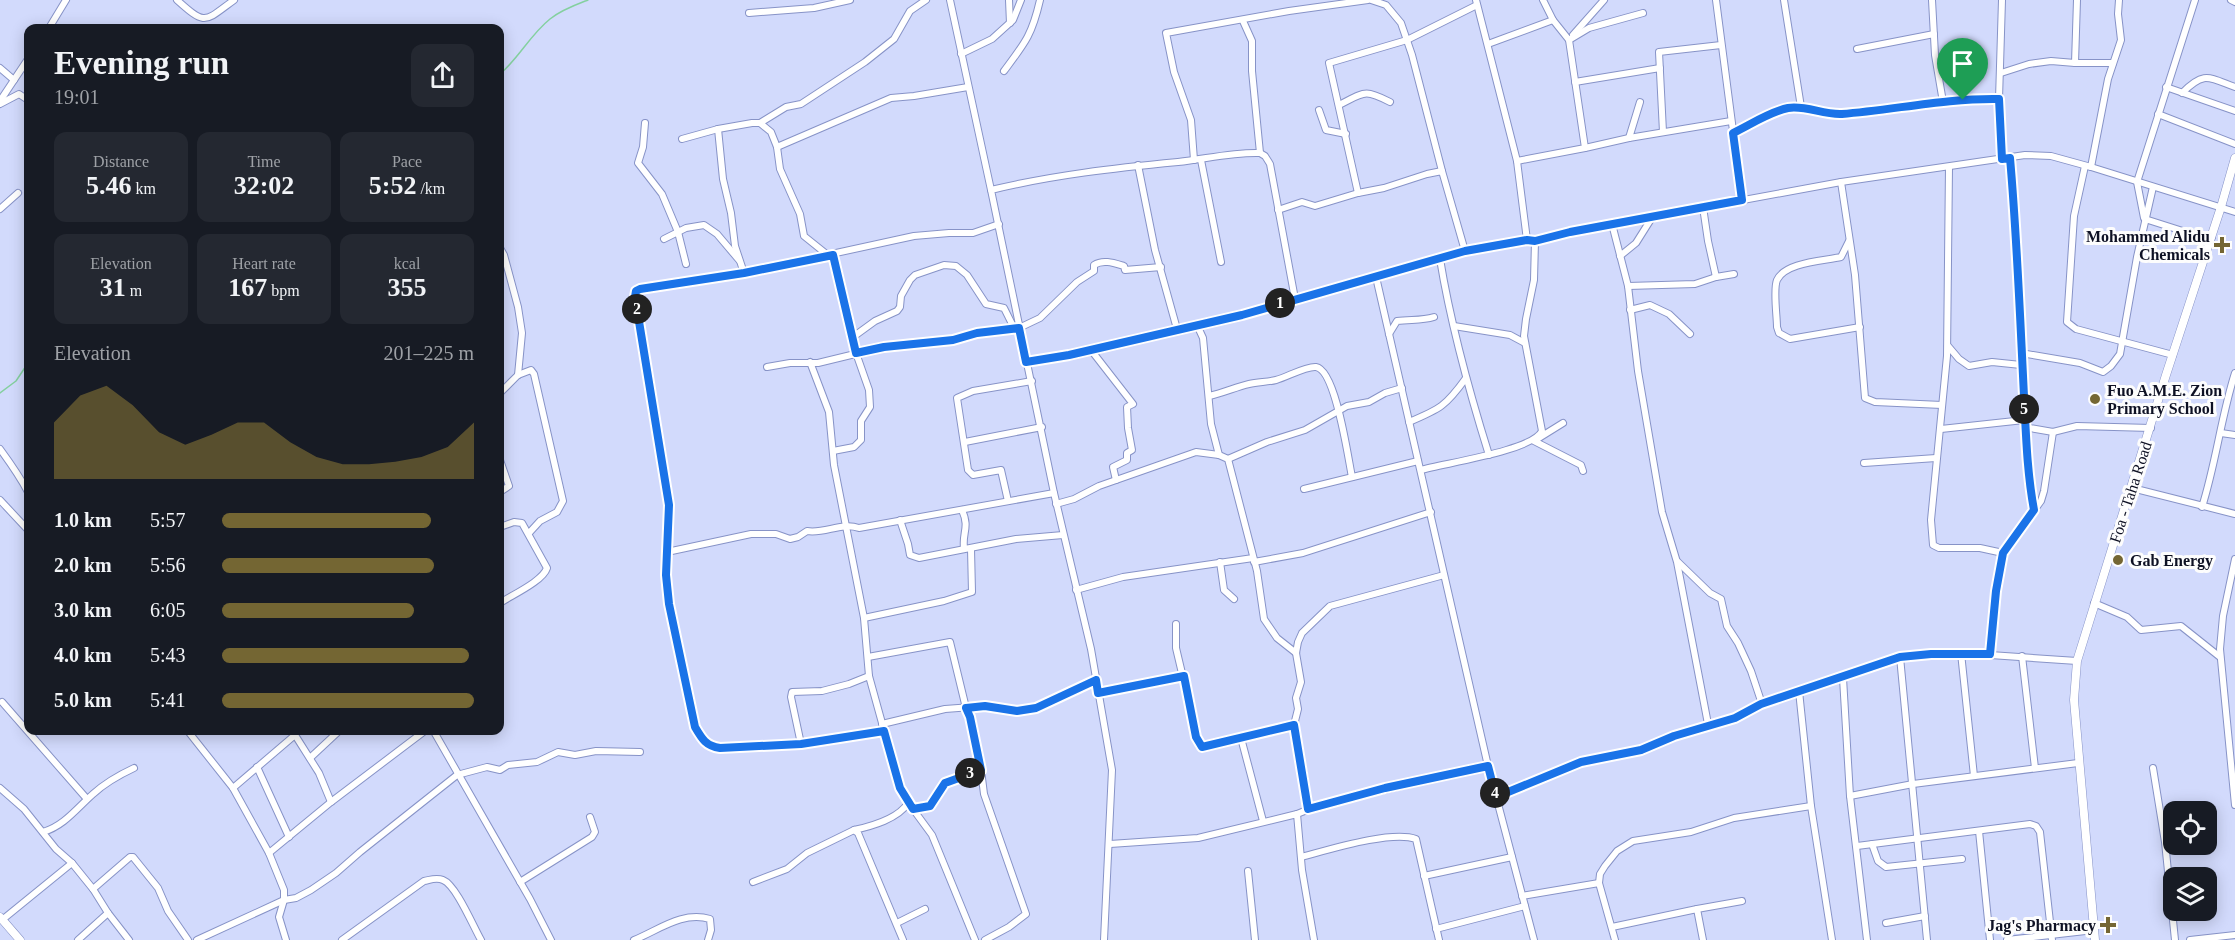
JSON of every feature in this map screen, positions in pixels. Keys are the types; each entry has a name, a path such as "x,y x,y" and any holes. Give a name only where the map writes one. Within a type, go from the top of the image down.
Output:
{"street":[{"path":"51,24 66,0"},
{"path":"177,0 196,17 203,20 209,19 234,0"},
{"path":"749,13 814,8 850,0"},
{"path":"682,139 718,129 760,123 786,107 801,104 865,62 894,39 910,11 926,0"},
{"path":"950,0 999,224 1017,328 1042,427 1056,504 1096,680 1113,770 1104,940"},
{"path":"1009,0 1010,23"},
{"path":"961,54 992,39 1010,23 1021,0"},
{"path":"1004,71 1023,48 1034,27 1040,0"},
{"path":"1221,262 1191,120 1174,72 1166,33 1289,11 1369,0 1379,0 1394,13 1407,40 1465,251"},
{"path":"1543,0 1553,20 1569,40 1585,148"},
{"path":"1569,40 1604,0"},
{"path":"1716,0 1742,200"},
{"path":"1784,0 1801,107"},
{"path":"1932,0 1935,55 1942,102"},
{"path":"2002,0 1999,99 2002,159"},
{"path":"2074,63 2077,0"},
{"path":"2119,0 2121,40 2105,92 2074,216 2067,322 2076,329 2173,355"},
{"path":"2145,219 2137,182 2195,0"},
{"path":"2230,0 2235,2"},
{"path":"1358,193 1329,63 1407,40 1476,3 1517,161 1527,240"},
{"path":"1569,40 1589,28 1643,13"},
{"path":"1488,44 1553,20"},
{"path":"1243,21 1252,41 1252,71 1260,153"},
{"path":"1857,49 1934,34"},
{"path":"1664,132 1659,52 1721,45"},
{"path":"2001,73 2029,64 2051,61 2113,63"},
{"path":"0,103 24,64"},
{"path":"0,68 14,80"},
{"path":"1575,82 1660,68"},
{"path":"2182,93 2191,83 2204,76 2235,87"},
{"path":"777,147 891,98 968,87"},
{"path":"2166,87 2235,111"},
{"path":"1340,105 1360,94 1371,92 1390,102"},
{"path":"0,103 15,94 24,97"},
{"path":"1733,133 1784,109 1801,107 1821,113 1839,114 1942,102 1999,99"},
{"path":"1629,138 1640,102"},
{"path":"1319,110 1326,130 1346,134"},
{"path":"2158,114 2235,144"},
{"path":"1517,161 1629,138 1731,122"},
{"path":"645,123 639,163 663,194 678,232 686,264"},
{"path":"760,123 771,132 777,147 780,169 800,214 804,236 831,256 856,353 870,390 870,407 861,421 861,440 854,447 833,451"},
{"path":"718,129 723,179 739,260 744,273"},
{"path":"991,190 1064,174 1198,160 1221,155 1260,153 1270,164 1295,298"},
{"path":"1026,362 1091,350 1242,315 1465,251 1527,240 1535,241 1653,216 1841,182 2010,158 2040,155 2088,166 2235,212"},
{"path":"2010,158 2024,423 2028,476 2034,510"},
{"name":"Foa - Taha Road","path":"2095,940 2078,763 2074,700 2077,661 2235,158"},
{"path":"1138,165 1149,225 1177,329"},
{"path":"1949,167 1947,345 1931,520 1933,544 1939,548 1980,548 2003,553"},
{"path":"1278,210 1302,202 1316,207 1358,193 1442,171"},
{"path":"1841,182 1855,275 1864,389 1867,400 1942,405"},
{"path":"2021,353 2080,363 2103,372 2111,366 2120,354 2153,187"},
{"path":"0,209 18,193"},
{"path":"1704,207 1708,241 1716,276"},
{"path":"1620,256 1636,243 1653,216"},
{"path":"2145,219 2189,233 2212,237"},
{"path":"999,224 973,233 949,232 914,236 831,256 636,291 638,318 669,505 666,575 669,604 692,717 704,742 711,746 720,748 801,744 883,728 945,709 985,706 1017,711 1036,708 1096,680"},
{"path":"1612,224 1629,286 1638,371 1662,512 1677,562 1708,724"},
{"path":"664,239 686,228 704,225 717,234 739,260"},
{"path":"1849,240 1841,257 1801,264 1780,275 1776,282 1777,327 1779,333 1790,339 1860,327"},
{"path":"1534,441 1542,431 1524,329 1534,280 1535,241"},
{"path":"504,255 522,333 518,375"},
{"path":"1440,259 1466,378 1489,455"},
{"path":"767,367 831,361 884,347 953,340 977,333 1017,328 1046,314 1077,282 1094,271 1094,265 1099,262 1124,266 1127,270 1161,267"},
{"path":"853,337 875,321 897,310 900,307 901,296 915,275 949,264 956,266 967,275 986,304 1004,308 1017,328"},
{"path":"1629,286 1695,284 1716,276 1734,274"},
{"path":"1376,277 1488,766 1534,940"},
{"path":"1630,310 1650,305 1669,314 1690,334"},
{"path":"1389,335 1397,321 1409,319 1421,321 1434,317"},
{"path":"1197,325 1203,338 1211,424 1220,455"},
{"path":"1454,326 1510,335 1525,344"},
{"path":"1947,345 1968,366 1992,363 2021,365"},
{"path":"1091,350 1133,404 1127,407 1132,450 1127,453 1127,460 1113,467 1116,480"},
{"path":"810,362 829,412 833,451 864,618 869,676 900,788 932,835 975,940"},
{"path":"1209,396 1248,384 1276,380 1315,367 1326,373 1339,411 1352,477"},
{"path":"504,389 518,375 531,370 534,374 563,501 558,512 540,521 529,533"},
{"path":"2202,507 2221,433 2227,397 2235,373"},
{"path":"1409,422 1431,413 1449,401 1466,378"},
{"path":"1008,501 1001,470 973,475 968,470 957,400 959,395 974,391 1032,381"},
{"path":"1228,459 1305,429 1347,406 1369,402 1384,393 1402,388"},
{"path":"1421,470 1489,455 1534,441 1563,423"},
{"path":"1941,429 2024,423 2053,432 2077,426 2151,428"},
{"path":"965,442 1042,427"},
{"path":"1990,654 1996,591 2003,553 2041,501 2053,432"},
{"path":"2221,433 2235,435"},
{"path":"1534,441 1581,465 1583,471"},
{"path":"0,449 19,474 24,486"},
{"path":"1056,504 1067,502 1099,486 1196,452 1220,455 1228,459 1254,560 1268,627 1277,638 1296,653"},
{"path":"1864,463 1936,458"},
{"path":"1304,489 1418,461"},
{"path":"504,472 509,486 504,489"},
{"path":"2132,488 2235,514"},
{"path":"667,552 751,534 776,534 790,539 807,531 819,532 847,524 859,528 1054,493"},
{"path":"0,501 24,526"},
{"path":"864,618 944,601 972,592 967,549 963,539 967,530 962,510"},
{"path":"1076,590 1123,577 1220,562 1303,554 1431,512"},
{"path":"900,520 910,555 914,557 1016,540 1063,535"},
{"path":"504,526 522,523 548,568 539,579 504,601"},
{"path":"850,538 859,528"},
{"path":"2235,559 2221,624 2221,658 2232,748 2235,805"},
{"path":"1220,562 1224,590 1234,599"},
{"path":"1677,562 1710,593 1721,599 1727,626 1751,671 1761,704"},
{"path":"1308,809 1294,725 1298,709 1296,698 1301,682 1296,653 1302,633 1330,606 1444,575"},
{"path":"2094,603 2127,618 2141,630 2181,626 2221,658"},
{"path":"1176,624 1176,648 1199,745 1207,747 1294,725"},
{"path":"868,657 948,641 970,717 984,794 1026,914 1009,927 985,940"},
{"path":"1960,653 1974,776"},
{"path":"1496,797 1581,762 1641,750 1708,724 1735,718 1761,704 1900,657 1960,653 2077,661"},
{"path":"2022,656 2035,768"},
{"path":"1900,657 1927,940"},
{"path":"801,744 792,692 822,691 869,676"},
{"path":"1098,693 1184,676"},
{"path":"1843,678 1850,796 1867,940"},
{"path":"1799,692 1811,806 1832,940"},
{"path":"1,702 24,728"},
{"path":"30,735 87,799"},
{"path":"191,735 233,788 269,853 280,878 284,900 279,917 286,940"},
{"path":"233,788 293,735"},
{"path":"298,735 325,785 331,802"},
{"path":"310,758 335,735"},
{"path":"269,853 331,802 419,735"},
{"path":"436,735 551,940"},
{"path":"1241,738 1263,821"},
{"path":"197,940 311,890 336,873 458,775 487,767 501,770 508,765 537,762 558,752 575,756 596,751 640,752"},
{"path":"1850,796 1913,784 2078,763"},
{"path":"1110,844 1198,838 1297,814 1374,791 1488,766"},
{"path":"257,767 289,837"},
{"path":"44,832 55,828 87,799 119,775 134,768"},
{"path":"2153,768 2165,842 2175,940"},
{"path":"753,882 786,869 807,853 854,830 879,823 911,806 930,806 945,783 981,770"},
{"path":"0,788 24,810 56,849 72,863 129,940"},
{"path":"1615,940 1599,883 1600,874 1617,852 1633,841 1691,832 1734,818 1811,806"},
{"path":"1297,814 1303,878 1314,940"},
{"path":"520,882 592,837 595,832 590,817"},
{"path":"1857,846 2030,824 2036,826 2040,832 2051,937"},
{"path":"854,830 858,833 903,940"},
{"path":"1979,831 1990,940"},
{"path":"1301,857 1363,842 1413,837 1418,842 1438,940"},
{"path":"1872,844 1881,865 1886,867 1962,859"},
{"path":"93,889 130,857 133,857 158,888 168,911 188,940"},
{"path":"1424,876 1512,857"},
{"path":"20,940 1,919 72,863"},
{"path":"1248,871 1255,940"},
{"path":"345,939 424,881 436,878 445,880 454,890 481,940"},
{"path":"1522,896 1599,883"},
{"path":"1612,927 1742,901"},
{"path":"1436,929 1525,906"},
{"path":"897,923 925,909"},
{"path":"1698,909 1703,940"},
{"path":"78,940 108,913"},
{"path":"1886,923 1925,916"},
{"path":"634,940 682,918 701,917 710,920 711,930 708,940"},
{"path":"2007,940 2051,937 2094,930"},
{"path":"2190,940 2235,935"}],"waterway":[{"path":"504,70 550,19 563,10 588,0"},
{"path":"0,393 16,381 24,369"}],"place":[{"name":"Mohammed Alidu Chemicals","path":"2222,245"},
{"name":"Fuo A.M.E. Zion Primary School","path":"2095,399"},
{"name":"Gab Energy","path":"2118,560"},
{"name":"Jag's Pharmacy","path":"2108,925"}],"route":[{"path":"1999,99 2002,159 2010,158 2015,212 2024,427 2028,476 2034,510 2003,553 1996,591 1990,654 1960,653 1900,657 1761,704 1735,718 1708,724 1641,750 1581,762 1496,797 1488,766 1385,788 1308,809 1294,725 1202,747 1196,737 1184,676 1098,693 1096,680 1036,708 1025,710 985,706 966,708 981,770 945,783 930,806 913,809 900,788 884,731 801,744 720,748 704,742 695,727 669,604 666,575 669,505 635,297 636,291 640,289 744,273 833,255 856,353 884,347 953,340 977,333 1019,328 1026,362 1069,355 1242,315 1465,251 1527,240 1535,241 1570,232 1742,200 1733,133 1784,109 1799,107 1815,112 1839,114 1963,100 1999,99"}]}
